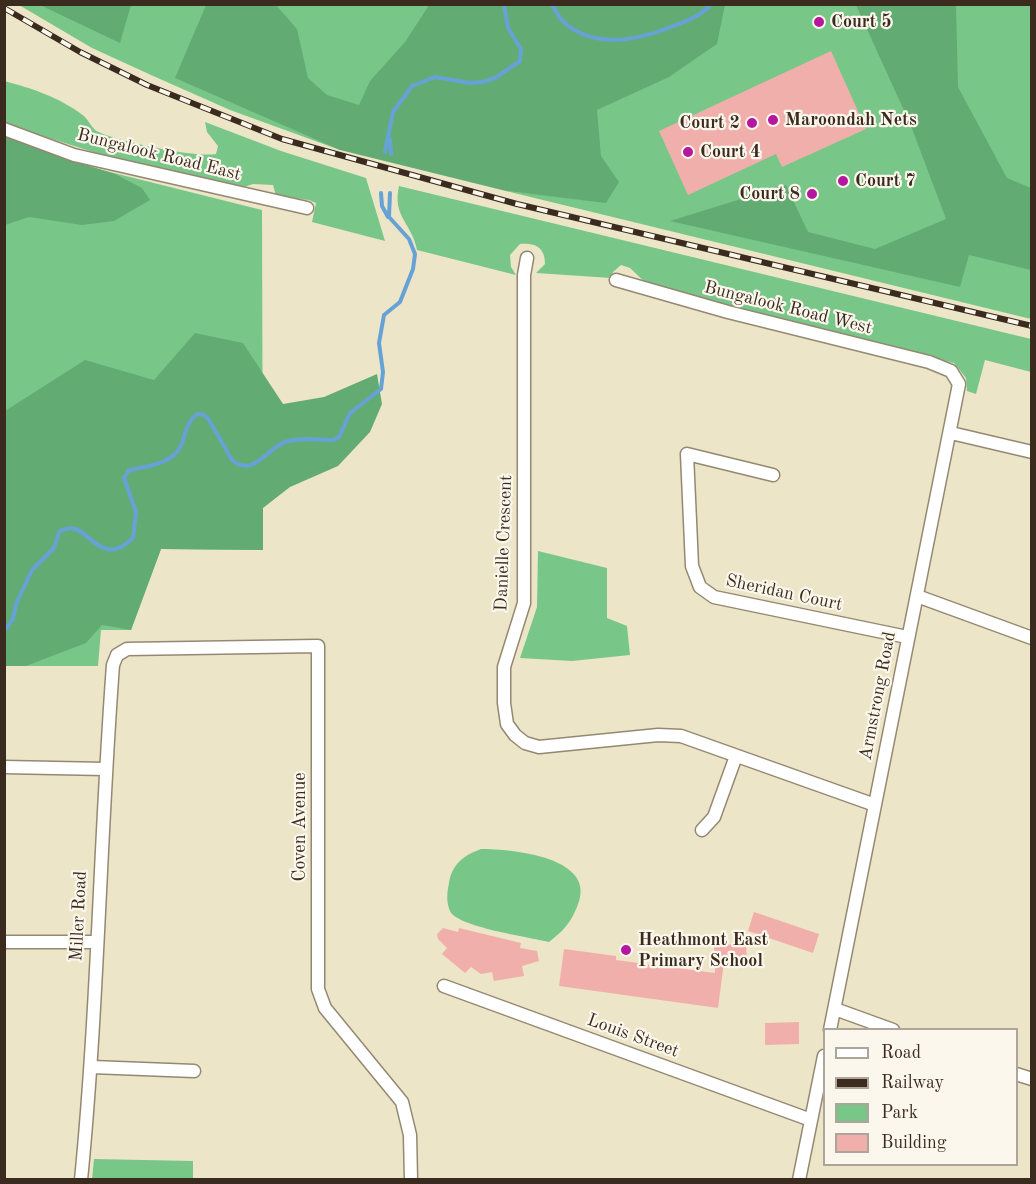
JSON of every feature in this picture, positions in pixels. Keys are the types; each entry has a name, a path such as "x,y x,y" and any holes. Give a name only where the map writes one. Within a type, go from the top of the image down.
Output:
{"street":[{"name":"Bungalook Road East","path":"4,129 74,154 307,207"},
{"name":"Danielle Crescent","path":"527,258 524,275 524,603 504,667 507,724 525,743 539,747 658,735 681,736 876,805"},
{"name":"Bungalook Road West","path":"616,280 728,312 929,362 951,371"},
{"name":"Armstrong Road","path":"830,1028 876,805 907,637 951,433 959,384 951,371"},
{"path":"951,433 1032,452"},
{"name":"Sheridan Court","path":"773,475 687,454 692,566 700,587 714,597 907,637"},
{"path":"916,596 1032,638"},
{"name":"Coven Avenue","path":"117,655 127,649 318,646 318,989 325,1008 402,1102 410,1135 411,1179"},
{"name":"Miller Road","path":"81,1179 92,1067 95,942 105,769 113,665 117,655"},
{"path":"702,830 714,817 736,756"},
{"path":"4,768 105,769"},
{"path":"4,942 95,942"},
{"name":"Louis Street","path":"444,986 811,1120"},
{"path":"835,1009 890,1028"},
{"path":"799,1179 823,1065"},
{"path":"92,1067 194,1071"}],"green space":[{"path":"19,5 489,5 340,150 230,110 151,75 92,48"},
{"path":"40,5 131,5 120,43"},
{"path":"206,5 276,5 297,29 308,78 327,95 359,105 370,81 405,42 429,5 725,5 717,44 669,77 597,110 601,156 619,182 606,203 506,191 340,150 175,78"},
{"path":"714,5 1031,5 1031,319 506,191 606,202 592,138 593,106"},
{"path":"856,5 956,5 958,87 1007,178 1031,188 1031,270 969,255 960,287 670,221 786,185 808,232 875,249 946,219 911,126"},
{"path":"4,81 56,99 84,116 95,130 118,139 174,151 216,154 218,146 207,132 205,122 281,151 366,178 385,241 312,222 316,203 276,196 273,185 253,184 238,189 134,165 5,124"},
{"path":"4,136 86,166 262,210 263,550 161,549 131,630 101,630 98,666 5,666"},
{"path":"4,136 115,174 142,188 150,200 114,221 82,225 29,217 5,225"},
{"path":"399,186 1031,339 1031,372 985,360 976,394 967,391 966,378 954,363 649,286 630,268 621,265 613,272 611,278 536,273 545,264 541,250 535,245 520,244 510,255 511,267 516,275 417,250 415,241 400,213"},
{"path":"195,333 243,343 283,404 324,397 377,374 382,404 370,432 338,466 290,487 263,508 263,550 161,549 131,630 102,625 86,643 26,666 5,666 5,411 85,360 154,380"},
{"path":"538,551 607,568 607,618 627,626 630,655 572,661 520,658 537,607"},
{"path":"481,849 512,851 549,859 565,867 576,877 581,890 577,907 566,927 559,934 549,942 479,927 455,917 448,904 447,893 451,876 456,865 464,857"},
{"path":"94,1159 193,1161 193,1179 92,1179"}],"building":[{"name":"Maroondah Nets","path":"831,51 866,129 782,167 776,154 688,195 659,131"},
{"path":"754,912 819,934 813,953 748,931"},
{"path":"443,928 458,932 459,928 521,943 520,948 537,951 539,961 522,966 524,976 494,981 492,972 481,974 471,967 465,973 442,954 447,948 438,939 437,934"},
{"path":"746,944 747,961 724,962 718,1008 559,986 564,949 616,956 616,960 715,973 714,945"},
{"path":"799,1022 799,1044 765,1045 765,1023"}],"waterway":[{"path":"385,152 393,112 412,86 435,77 470,83 483,82 495,78 520,61 521,49 508,28 504,4"},
{"path":"551,4 559,17 577,31 603,39 617,40 645,36 687,21 711,4"},
{"path":"390,139 391,154"},
{"path":"381,193 382,206 388,217"},
{"path":"4,631 13,619 16,604 32,570 54,548 59,532 69,528 78,530 101,547 110,550 120,547 133,538 136,512 124,478 129,470 160,463 173,456 182,443 189,424 197,414 204,415 209,420 232,460 240,465 253,464 290,440 333,440 339,437 350,413 381,389 383,372 379,343 384,315 400,302 413,269 415,254 409,239 389,217 390,193"}],"railway":[{"path":"4,8 80,52 147,85 282,139 517,204 1032,326"}],"place":[{"name":"Court 5","path":"819,22"},
{"name":"Maroondah Nets","path":"773,120"},
{"name":"Court 2","path":"752,123"},
{"name":"Court 4","path":"688,152"},
{"name":"Court 7","path":"843,181"},
{"name":"Court 8","path":"812,194"},
{"name":"Heathmont East Primary School","path":"626,950"}]}
